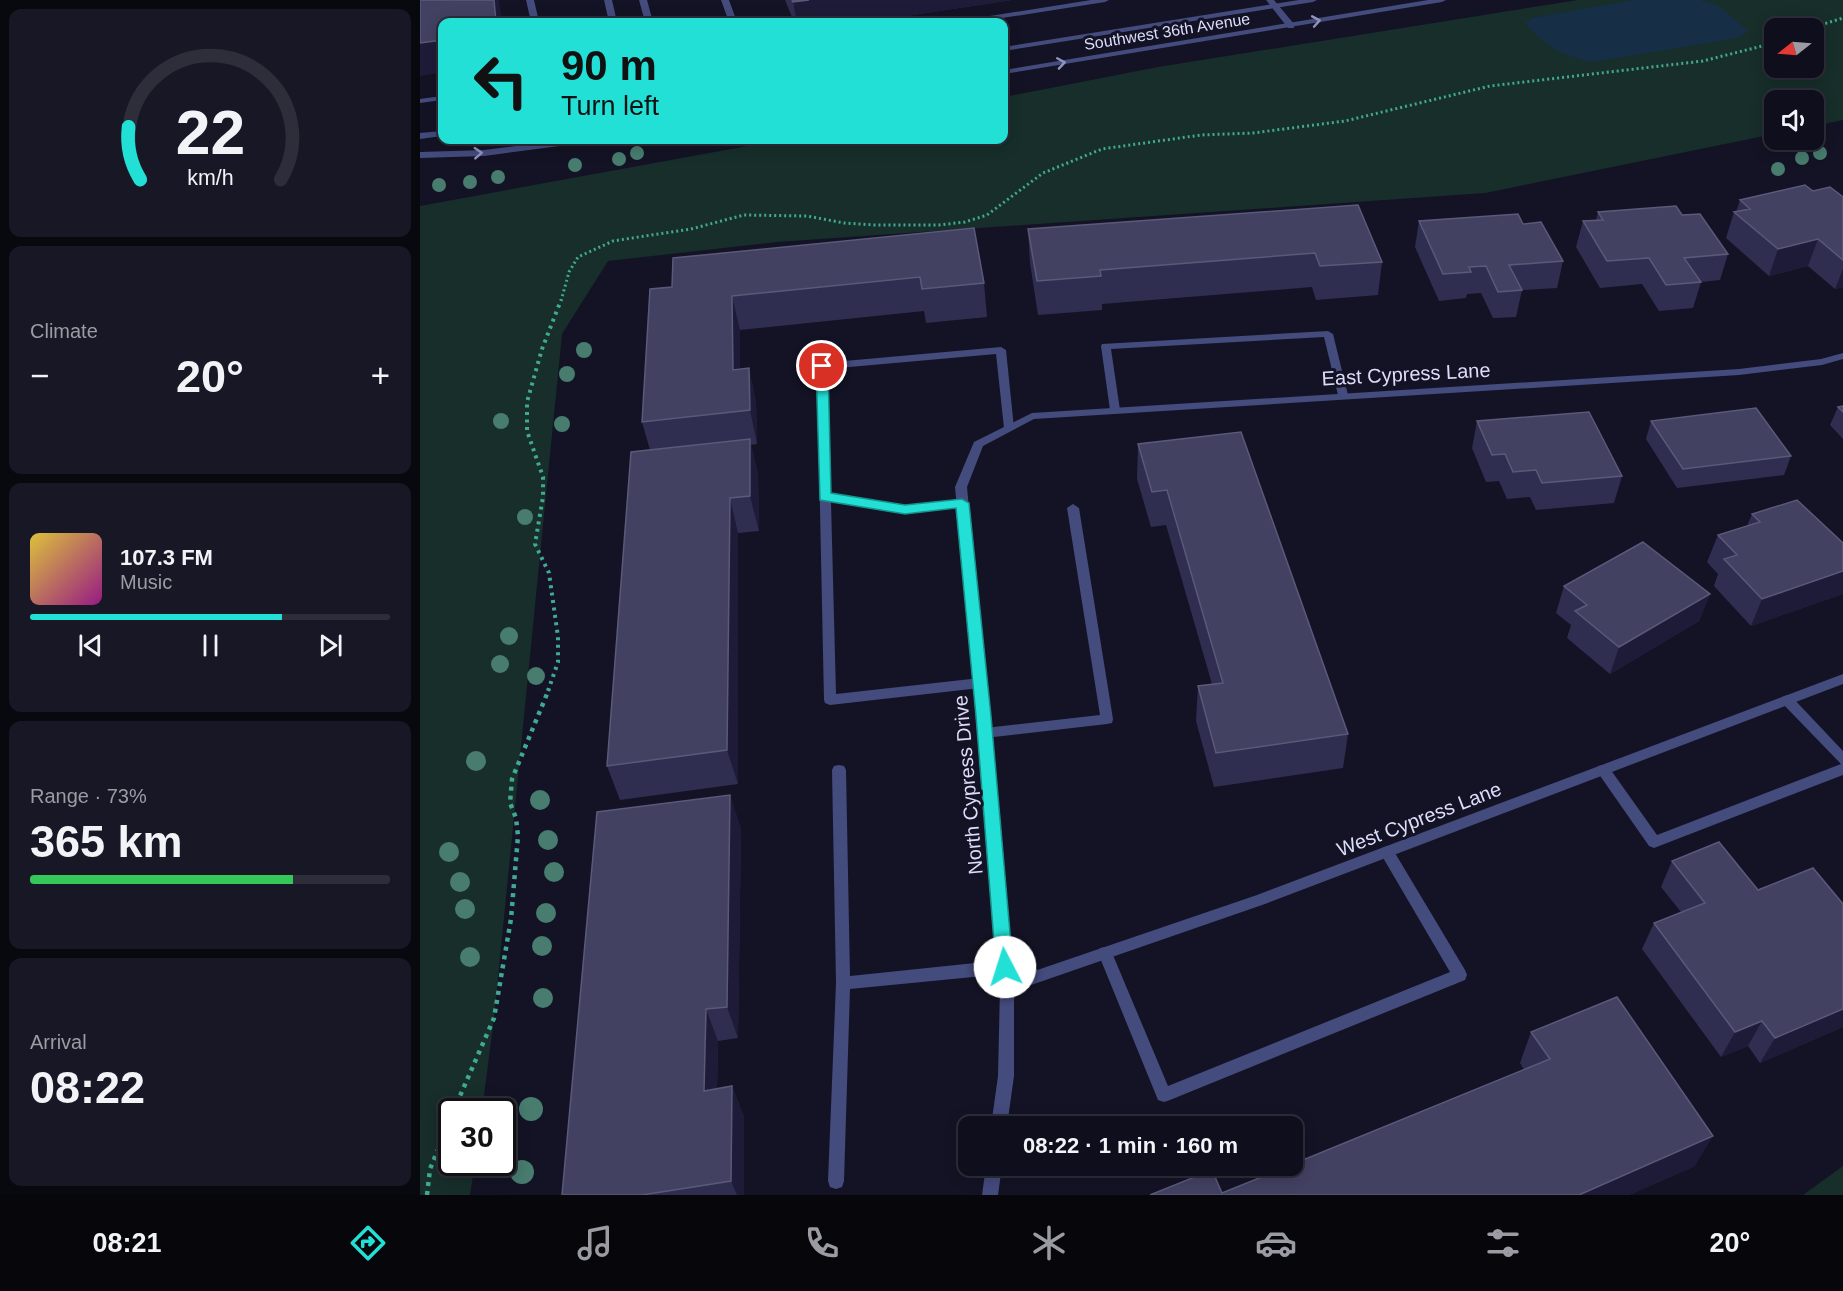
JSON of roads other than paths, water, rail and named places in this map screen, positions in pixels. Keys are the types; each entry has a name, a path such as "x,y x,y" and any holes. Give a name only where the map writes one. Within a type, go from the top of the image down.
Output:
{"street":[{"path":"530,0 534,18"},
{"path":"608,0 611,18"},
{"path":"643,0 649,18"},
{"path":"724,0 731,18"},
{"path":"990,18 1105,0"},
{"name":"Southwest 36th Avenue","path":"1008,48 1272,3 1313,0"},
{"name":"Southwest 36th Avenue","path":"1008,71 1442,0"},
{"path":"1272,3 1291,26"},
{"path":"420,101 438,99"},
{"path":"420,136 438,134"},
{"path":"420,155 484,153 552,144"},
{"path":"1115,410 1106,346 1328,334 1343,396"},
{"path":"980,683 830,700 822,366 1001,350 1009,428"},
{"name":"East Cypress Lane","path":"978,444 1032,416 1738,372 1822,362 1843,356"},
{"name":"North Cypress Drive","path":"978,444 961,488 1007,987 1006,1076 1000,1116"},
{"path":"825,497 905,510 962,503"},
{"path":"985,733 1107,720 1073,508"},
{"name":"West Cypress Lane","path":"1007,987 1260,900 1843,679"},
{"path":"1787,700 1843,760"},
{"path":"1603,770 1654,842 1843,769"},
{"path":"836,1181 843,983 839,770"},
{"path":"1105,953 1164,1095 1460,975 1388,852"},
{"path":"843,983 1005,967"},
{"path":"990,1195 993,1176"}],"water":[{"path":"1634,0 1700,0 1719,6 1748,31 1740,37 1720,41 1592,62 1572,57 1554,48 1525,23 1532,18"}]}
